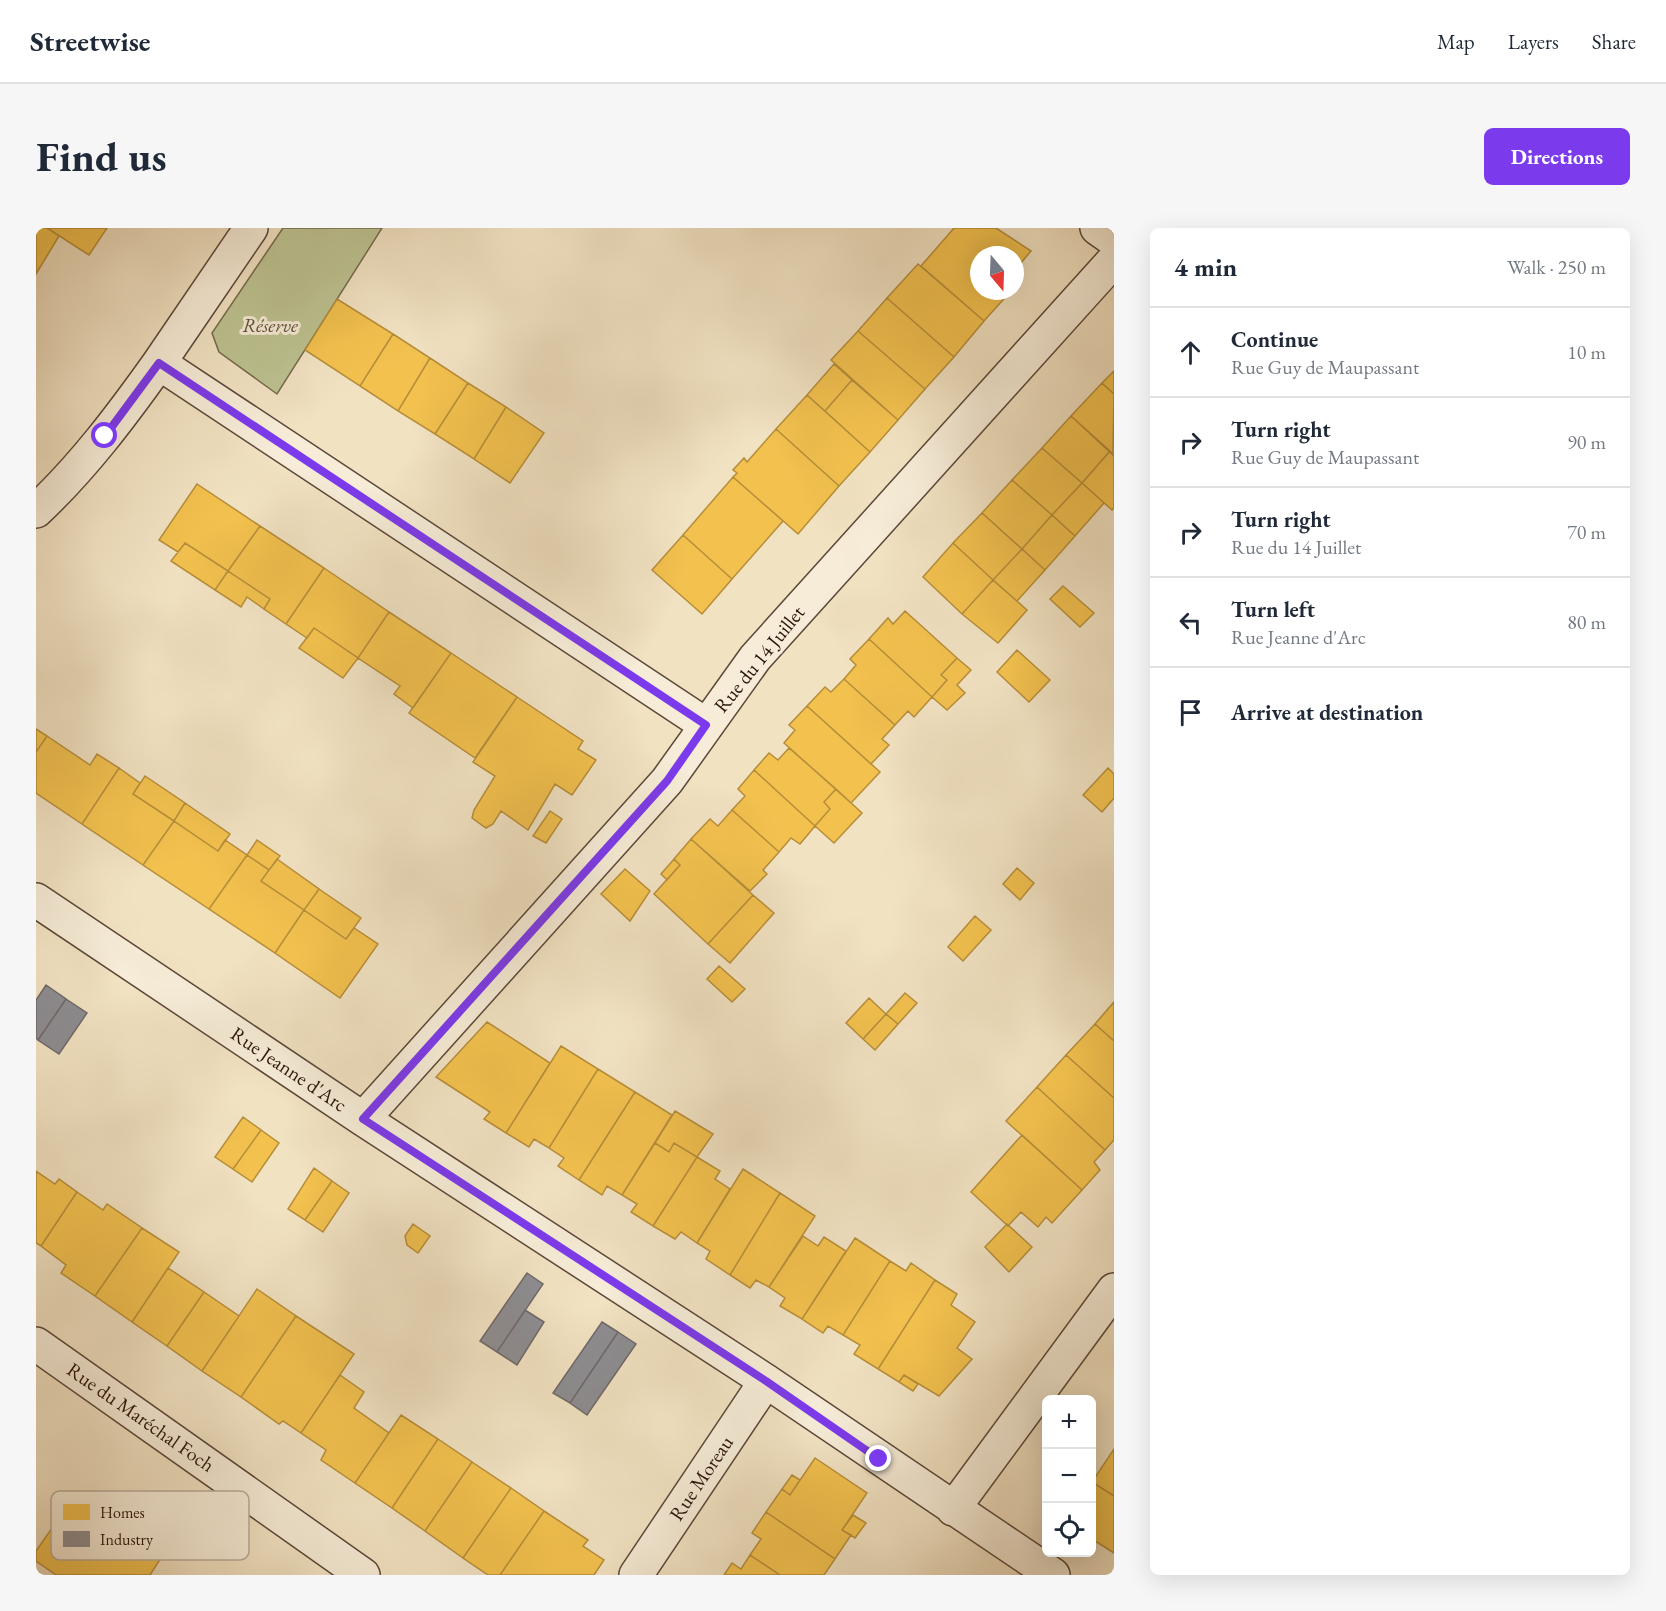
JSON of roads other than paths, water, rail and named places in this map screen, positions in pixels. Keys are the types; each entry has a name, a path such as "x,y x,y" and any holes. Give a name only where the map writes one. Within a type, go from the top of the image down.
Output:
{"street":[{"path":"36,511 71,477 105,436 159,363 251,228"},
{"path":"1097,228 1114,240"},
{"name":"Rue du 14 Juillet","path":"363,1119 667,781 755,658 1114,260"},
{"path":"159,363 706,725"},
{"name":"Rue Jeanne d'Arc","path":"36,900 363,1119 766,1381 1053,1575"},
{"path":"953,1509 1114,1290"},
{"name":"Rue du Maréchal Foch","path":"36,1344 244,1491"},
{"name":"Rue Moreau","path":"636,1575 766,1381"},
{"name":"Rue du Maréchal Foch","path":"249,1494 363,1575"}],"park label":[{"name":"Réserve","path":"270,325"}]}
